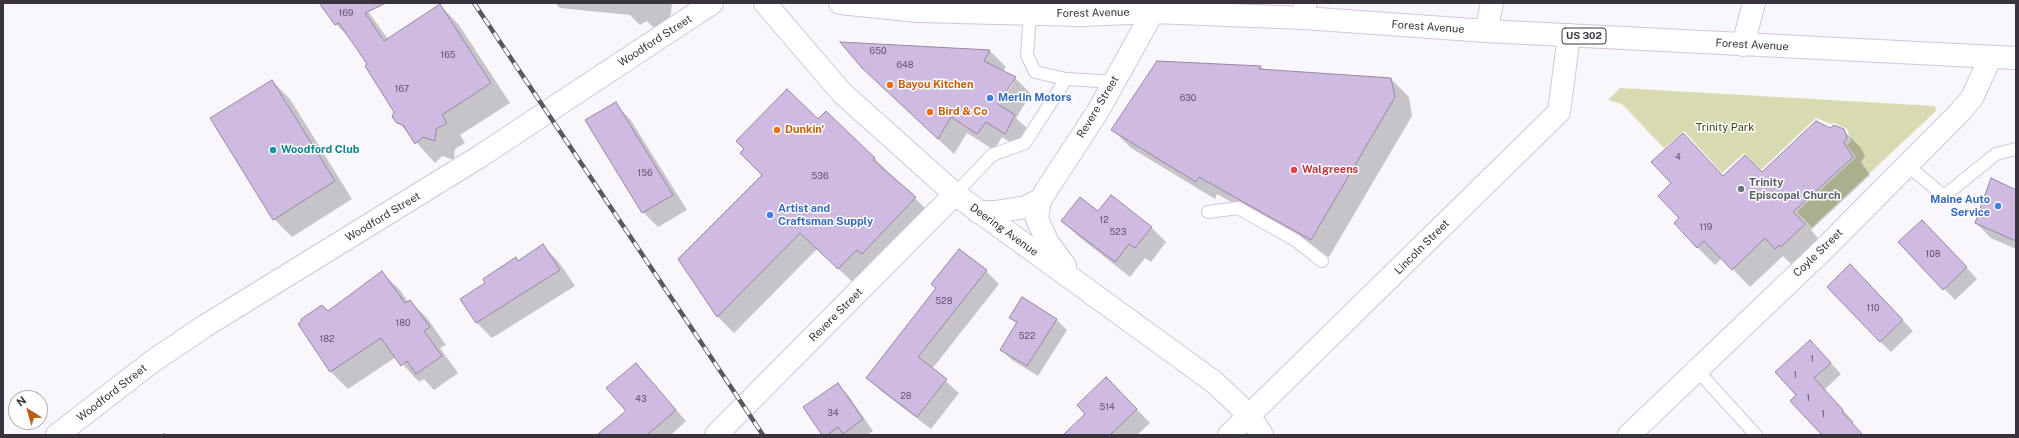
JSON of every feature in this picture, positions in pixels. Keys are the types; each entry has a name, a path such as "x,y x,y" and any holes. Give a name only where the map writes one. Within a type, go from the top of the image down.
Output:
{"main road":[{"name":"Woodford Street","path":"57,435 153,361 205,326 458,170 712,3"},
{"name":"Deering Avenue","path":"765,3 842,93 955,194 1214,382 1249,415 1262,435"},
{"name":"Forest Avenue","path":"840,3 918,11 1081,15 1153,12 1305,10 1486,31 1990,58 2016,58"},
{"path":"1486,31 1492,3"},
{"path":"1743,45 1754,3"},
{"name":"Revere Street","path":"1077,282 1048,243 1037,219 1040,200 1098,110 1153,12"},
{"name":"Lincoln Street","path":"1229,435 1559,112 1569,35"},
{"name":"Coyle Street","path":"1629,435 1822,250 1972,98 1990,58"},
{"name":"Revere Street","path":"716,435 955,194"},
{"path":"978,212 995,212 1026,207 1040,200"}],"lane":[{"path":"1030,14 1027,55 1036,72 1066,80 1114,82"},
{"path":"955,194 992,155 1025,143 1066,80"},
{"path":"1907,165 1944,196 1996,154 2016,149"},
{"path":"1208,212 1238,208 1295,240 1322,261"},
{"path":"1697,370 1756,435"}],"green space":[{"name":"Trinity Park","path":"1620,88 1935,106 1936,111 1812,227 1797,212 1856,157 1847,145 1851,141 1847,129 1835,123 1831,124 1816,118 1761,170 1744,153 1722,173 1684,131 1664,148 1622,104 1608,100"}],"building":[{"path":"319,3 386,3 365,13 384,41 440,4 491,83 442,115 447,123 436,129 435,141 423,137 415,144 403,125 397,123 392,117 394,112 365,66 367,64 339,23 335,25"},
{"path":"840,42 990,50 984,61 1016,77 998,104 1015,115 1005,134 986,122 977,134 951,117 938,139 862,68"},
{"path":"1157,61 1261,66 1259,69 1391,78 1395,97 1311,240 1199,177 1196,182 1111,130"},
{"name":"Woodford Club","path":"272,80 335,181 273,220 210,118"},
{"name":"Artist and Craftsman Supply","path":"787,89 818,119 826,111 875,158 873,160 916,197 862,254 857,250 838,269 800,233 717,317 678,259 762,175 740,153 744,149 736,141"},
{"path":"616,102 673,195 642,213 585,120"},
{"name":"Trinity Episcopal Church","path":"1816,121 1830,128 1834,125 1844,129 1847,138 1844,143 1853,157 1793,212 1805,224 1781,247 1779,245 1775,249 1765,238 1732,270 1704,241 1697,248 1674,223 1679,218 1658,196 1671,183 1651,162 1683,133 1723,176 1745,155 1762,172"},
{"name":"Maine Auto Service","path":"1991,178 2016,190 2016,241 1975,223"},
{"path":"1111,195 1152,227 1135,248 1129,244 1115,262 1061,221 1080,197 1098,211"},
{"path":"1922,220 1967,267 1943,290 1898,242"},
{"path":"543,244 560,270 476,323 460,299 485,283 483,279 516,257 518,261"},
{"path":"959,249 987,270 918,357 947,379 917,417 866,378 936,288 931,284"},
{"path":"1850,264 1903,320 1880,342 1827,287"},
{"path":"382,271 405,303 410,300 430,327 424,331 442,356 416,374 407,361 401,366 381,338 330,372 298,324 301,322 301,319 322,305 328,311"},
{"path":"1022,297 1057,319 1027,366 1000,350 1017,322 1009,318"},
{"path":"1810,340 1831,363 1814,378 1863,435 1822,435 1790,401 1796,395 1775,372"},
{"path":"636,363 676,410 647,435 597,435 626,411 606,388"},
{"path":"1106,377 1137,409 1110,435 1063,435 1085,414 1077,405"},
{"path":"838,383 863,419 843,434 838,427 827,435 822,435 803,407"}],"railway":[{"path":"474,3 763,435"}],"place":[{"name":"Bayou Kitchen","path":"890,85"},
{"name":"Merlin Motors","path":"990,98"},
{"name":"Bird & Co","path":"930,112"},
{"name":"Dunkin'","path":"777,130"},
{"name":"Woodford Club","path":"273,150"},
{"name":"Walgreens","path":"1294,170"},
{"name":"Trinity Episcopal Church","path":"1741,189"},
{"name":"Maine Auto Service","path":"1998,206"},
{"name":"Artist and Craftsman Supply","path":"770,215"}]}
